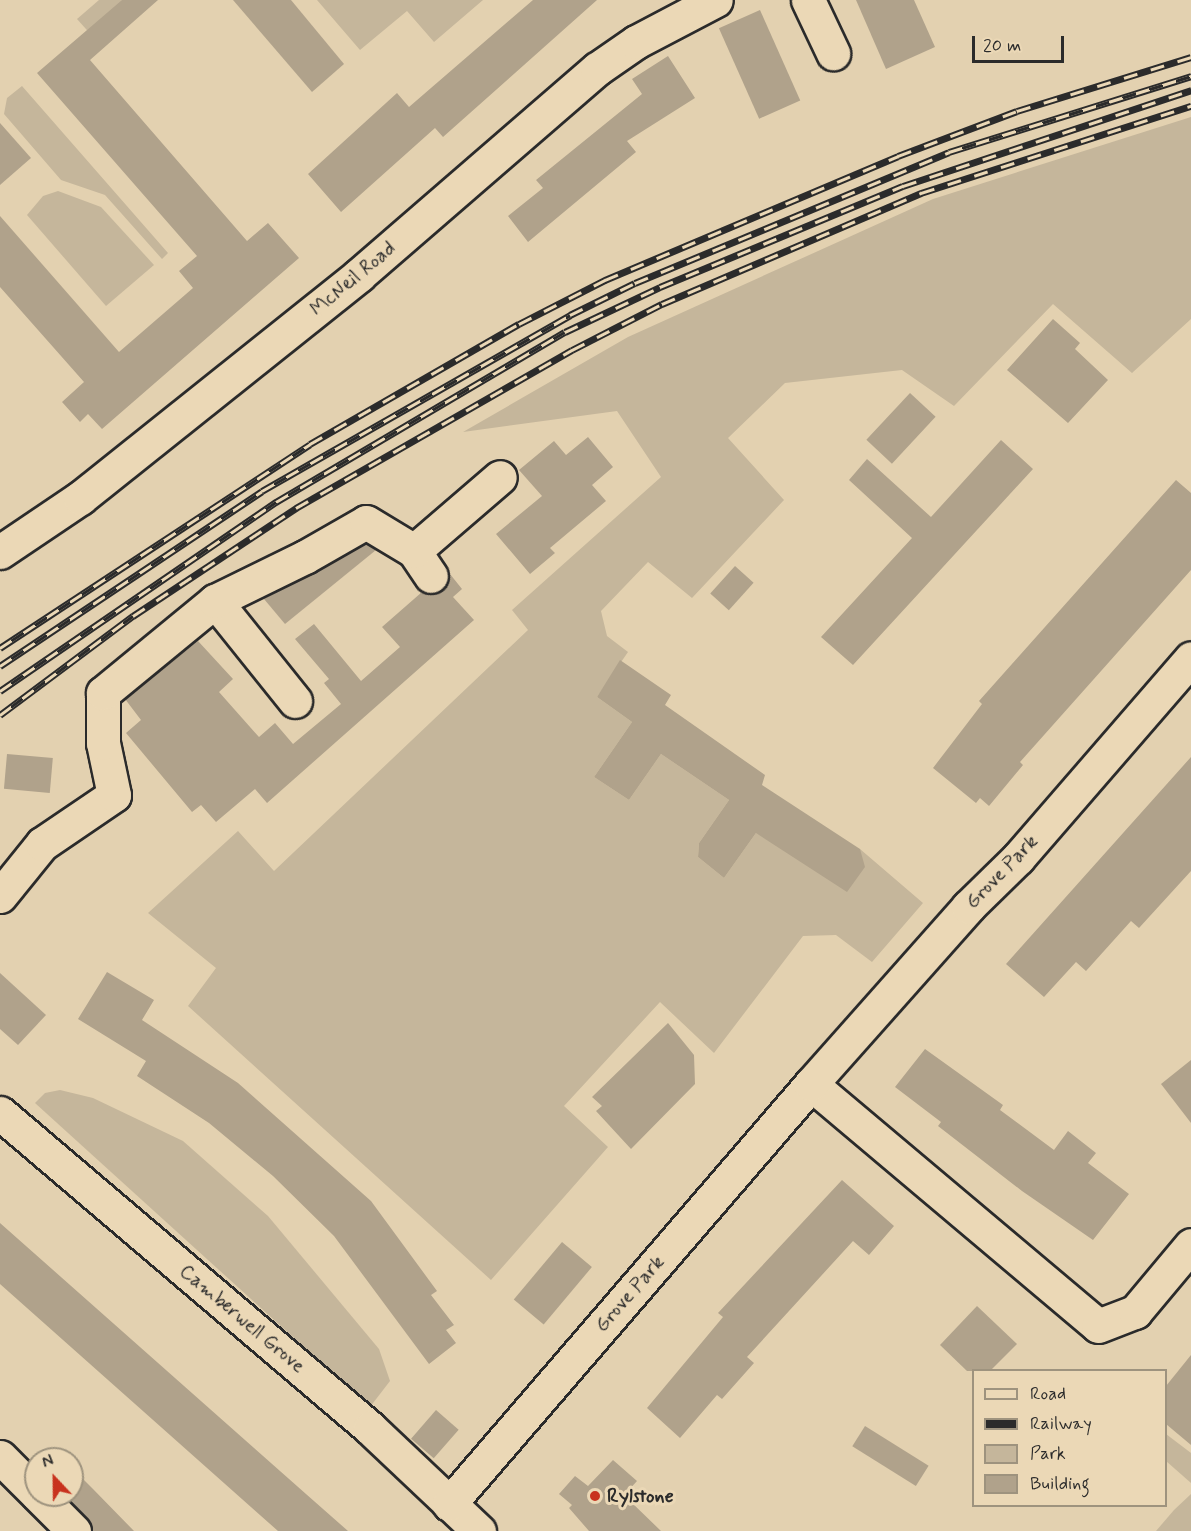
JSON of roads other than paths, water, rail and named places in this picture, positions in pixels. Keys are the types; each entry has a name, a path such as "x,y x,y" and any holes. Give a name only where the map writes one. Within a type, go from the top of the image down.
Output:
{"street":[{"path":"808,0 833,53"},
{"name":"McNeil Road","path":"0,552 80,498 359,275 597,69 636,42 708,2"},
{"path":"0,896 42,844 114,795 103,743 103,693 215,601 306,558 366,522 423,563 500,477"},
{"path":"215,601 295,701"},
{"name":"Grove Park","path":"449,1504 811,1084 968,907 1018,858 1191,658"},
{"path":"811,1084 1098,1326 1135,1312 1191,1245"},
{"name":"Camberwell Grove","path":"0,1113 370,1428 479,1531"},
{"path":"0,1457 24,1481"},
{"path":"50,1507 74,1531"}],"railway":[{"path":"0,648 310,444 519,324 605,280 898,156 1017,111 1191,57"},
{"path":"0,666 262,491 570,315 635,283 949,152 1191,76"},
{"path":"0,691 276,502 565,332 660,287 903,186 1191,90"},
{"path":"0,715 133,616 296,508 572,350 662,304 921,193 1191,106"}],"place":[{"name":"Rylstone","path":"595,1496"}]}
